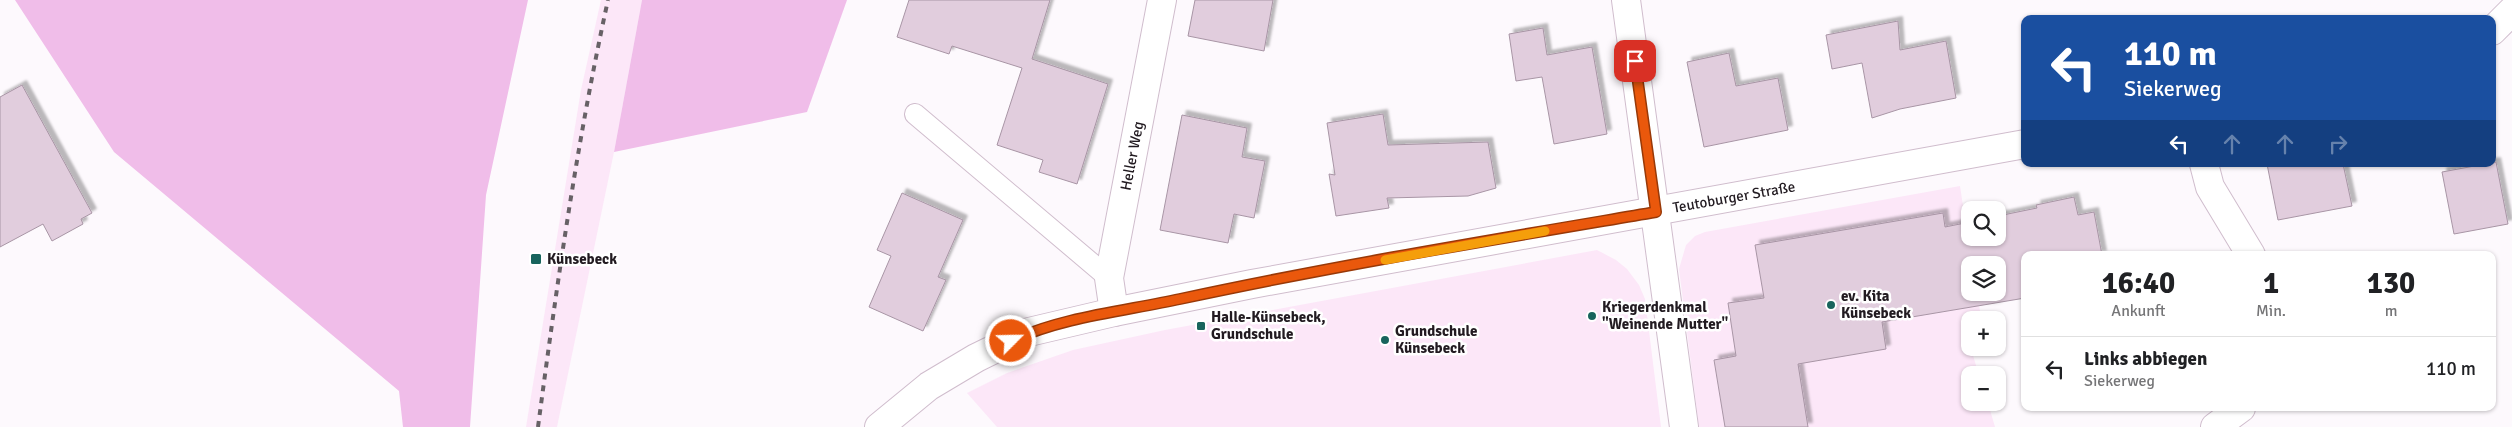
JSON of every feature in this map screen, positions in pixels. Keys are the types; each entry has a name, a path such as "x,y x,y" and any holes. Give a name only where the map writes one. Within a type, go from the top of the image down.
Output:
{"street":[{"name":"Heller Weg","path":"1114,312 1109,278 1162,0"},
{"path":"1626,0 1684,427"},
{"path":"2496,27 2512,11"},
{"name":"Teutoburger Straße","path":"879,427 929,386 976,358 1029,332 1114,312 1252,284 2021,145"},
{"path":"2205,167 2210,187 2249,251"},
{"path":"2215,427 2238,411"}],"lane":[{"path":"915,114 1109,278"}],"shaded area":[{"path":"15,0 528,0 486,195 470,427 403,427 399,391 114,152"},
{"path":"601,0 642,0 614,152 557,427 526,427 581,90"},
{"path":"642,0 847,0 807,112 614,152"},
{"name":"ev. Kita Künsebeck","path":"1960,186 1962,201 1961,246 1969,246 1971,256 1961,256 1961,301 1978,301 1980,311 1961,311 1961,356 1973,356 1976,366 1961,366 1961,411 1990,411 1995,427 1699,427 1679,269 1686,245 1695,236 1705,232"},
{"name":"Grundschule Künsebeck","path":"1597,250 1616,260 1627,269 1639,285 1645,299 1661,427 997,427 967,393 1007,373 1073,350 1165,330"}],"building":[{"path":"909,0 1050,0 1032,59 1108,84 1077,184 1039,172 1043,160 997,145 1022,68 952,46 949,54 897,37"},
{"path":"1195,0 1273,0 1264,51 1188,36"},
{"path":"1898,21 1900,50 1946,41 1956,98 1900,109 1872,118 1862,63 1832,69 1826,35"},
{"path":"1543,28 1547,55 1592,47 1607,134 1554,144 1542,77 1516,81 1509,34"},
{"path":"1729,53 1736,86 1778,78 1788,130 1704,147 1687,62"},
{"path":"22,85 92,213 81,219 83,224 52,241 43,224 0,247 0,97"},
{"path":"1383,114 1388,145 1488,142 1496,188 1468,196 1387,198 1389,208 1336,216 1329,174 1335,175 1327,123"},
{"path":"1182,115 1247,128 1242,157 1265,161 1254,218 1234,214 1228,243 1160,230"},
{"path":"2496,162 2508,224 2454,234 2442,172 2469,167 2496,167"},
{"path":"2268,167 2344,167 2352,206 2278,220"},
{"path":"902,193 963,220 938,277 946,280 923,331 869,307 891,256 877,250"},
{"path":"2074,197 2078,215 2094,212 2101,251 2021,251 2021,299 1882,322 1886,349 1798,364 1808,427 1725,427 1714,360 1736,356 1728,303 1764,298 1755,245 1943,213 1945,227 1961,224 1961,246 2006,246 2006,214 2037,208 2036,205"}],"railway":[{"path":"538,427 577,159 608,0"}],"slow traffic":[{"path":"1385,260 1545,231"}],"place":[{"name":"Künsebeck","path":"536,259"},
{"name":"ev. Kita Künsebeck","path":"1831,305"},
{"name":"Kriegerdenkmal \"Weinende Mutter\"","path":"1592,316"},
{"name":"Halle-Künsebeck, Grundschule","path":"1201,326"},
{"name":"Grundschule Künsebeck","path":"1385,340"}],"route":[{"path":"1011,341 1029,332 1114,312 1252,284 1656,212 1635,61"}]}
